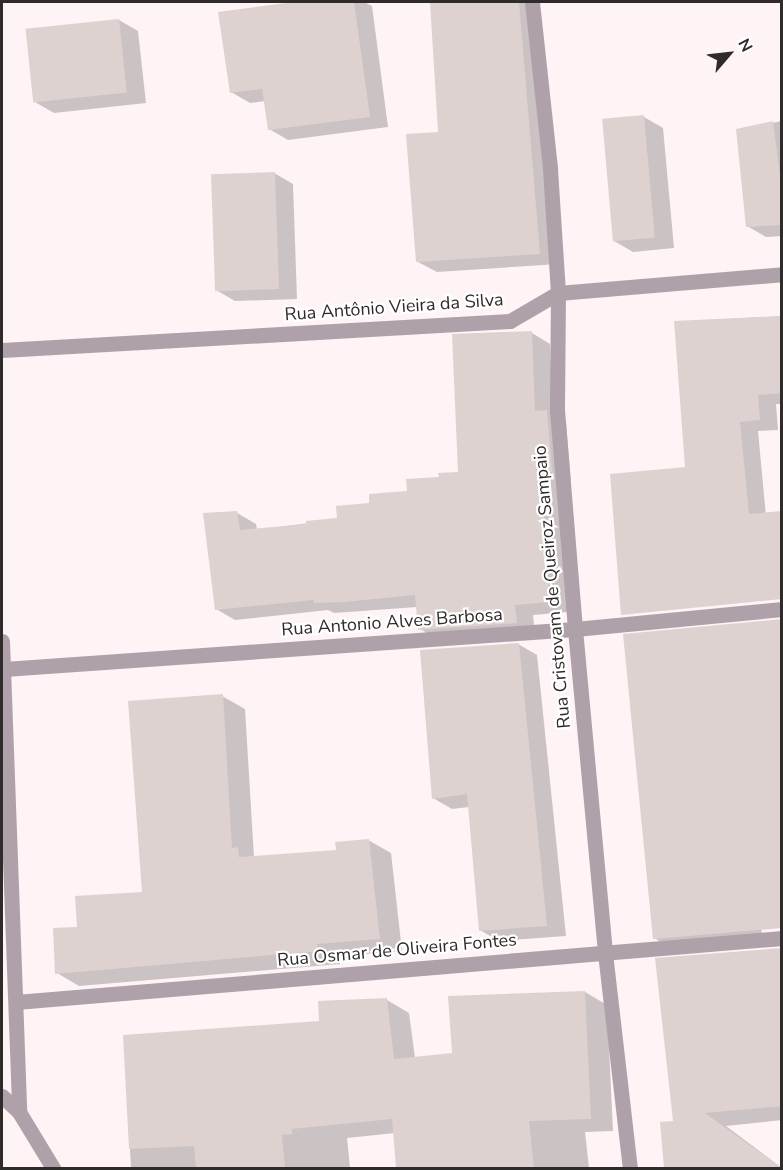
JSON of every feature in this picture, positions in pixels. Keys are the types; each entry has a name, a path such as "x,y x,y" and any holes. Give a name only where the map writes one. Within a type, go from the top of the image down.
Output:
{"street":[{"name":"Rua Cristovam de Queiroz Sampaio","path":"532,2 550,169 558,293 557,410 574,629 605,952 630,1168"},
{"name":"Rua Antônio Vieira da Silva","path":"2,350 510,321 558,293 782,274"},
{"name":"Rua Antonio Alves Barbosa","path":"4,669 574,629 782,609"},
{"path":"2,641 19,1112"},
{"name":"Rua Osmar de Oliveira Fontes","path":"16,1002 782,938"},
{"path":"2,1096 19,1112 53,1168"}],"building":[{"path":"294,2 354,2 370,117 268,130 262,89 230,93 218,12"},
{"path":"430,2 519,2 540,254 416,262 406,134 438,132"},
{"path":"119,19 127,93 33,102 26,29"},
{"path":"644,115 655,238 613,241 602,119"},
{"path":"773,121 782,191 782,225 746,227 736,129"},
{"path":"275,172 279,289 215,291 211,174"},
{"path":"782,316 782,393 758,395 760,420 740,422 749,514 782,511 782,599 621,615 610,474 685,467 674,321"},
{"path":"532,331 535,411 547,410 552,472 540,473 550,602 515,605 517,623 418,630 415,595 345,602 314,603 313,600 215,610 203,513 237,511 240,530 306,524 306,521 337,518 336,506 369,503 369,494 407,491 406,479 439,477 438,473 458,472 452,334"},
{"path":"782,619 782,928 653,939 623,634"},
{"path":"519,643 547,926 479,931 467,794 432,799 420,650"},
{"path":"223,694 232,848 238,847 239,857 336,850 335,842 369,839 380,939 317,944 318,951 55,974 53,928 77,927 75,896 142,892 128,701"},
{"path":"782,948 782,1106 705,1113 782,1168 664,1168 660,1122 673,1121 655,958"},
{"path":"585,991 591,1119 529,1121 534,1168 396,1168 392,1119 292,1129 292,1134 282,1135 285,1168 196,1168 194,1146 129,1149 123,1035 319,1021 318,1001 387,998 394,1059 452,1053 448,996"}]}
